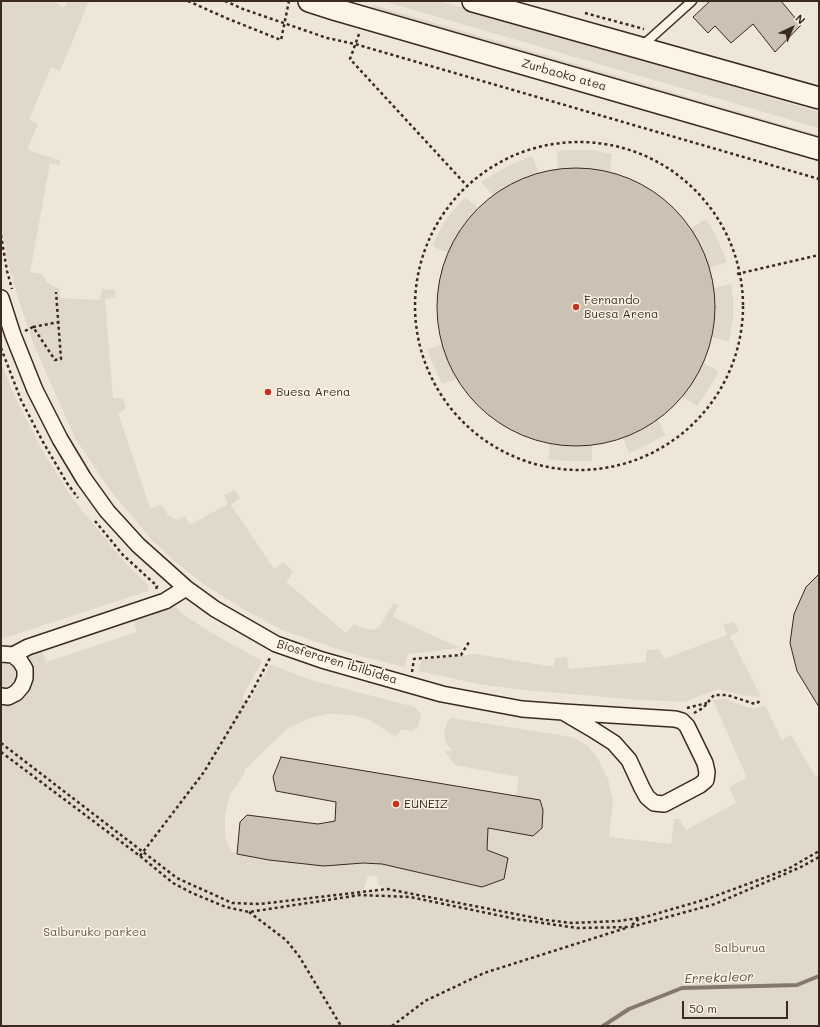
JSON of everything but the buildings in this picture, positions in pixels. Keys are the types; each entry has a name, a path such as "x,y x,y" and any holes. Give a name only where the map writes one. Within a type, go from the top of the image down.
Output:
{"street":[{"name":"Zurbaoko atea","path":"309,1 338,6 819,149"},
{"path":"473,1 819,98"},
{"name":"Biosferaren ibilbidea","path":"7,295 20,331 35,390 60,439 84,479 107,511 138,545 186,588 215,609 276,644 322,660 442,694 485,703 563,712 675,719 682,715 705,763 708,772 706,780 700,785 664,804 654,803 647,797 629,760 614,743 592,728 563,712"},
{"path":"7,654 165,601 186,588"},
{"path":"1,696 8,697 16,693 22,686 25,678 25,669 20,661 7,654"}],"lane":[{"path":"640,48 692,1"}],"path":[{"path":"188,1 281,40 289,1"},
{"path":"225,1 327,38 355,44 819,178"},
{"path":"355,44 350,59 468,187"},
{"path":"621,144 592,141 556,140 524,150 495,167 468,187 446,212 429,241 418,273 415,307 419,340 429,372 446,401 469,426 496,446 526,464 559,471 592,472 622,467 658,452 688,430 709,406 728,375 739,341 741,309 737,274 730,244 714,213 692,188 664,161"},
{"path":"636,148 657,157"},
{"path":"1,235 7,271 7,295"},
{"path":"737,274 819,255"},
{"path":"33,327 56,360 61,359 56,292"},
{"path":"20,331 58,322"},
{"path":"1,348 20,400 42,442 67,484 81,502"},
{"path":"94,520 123,555 157,586 154,590"},
{"path":"417,675 411,674 414,659 461,656 469,642"},
{"path":"140,856 204,772 252,692 276,644"},
{"path":"682,715 703,708 714,695 727,695 755,704 762,700"},
{"path":"682,715 687,708 707,703"},
{"path":"1,743 176,878 232,903 260,904 387,889 546,920 572,923 619,921 640,918 707,899 788,869 819,851"},
{"path":"1,752 140,856 173,883 192,894 226,907 249,912 360,895 410,897 516,919 577,928 631,927 640,918"},
{"path":"392,1026 425,1001 484,973 631,927 715,904 801,867 819,857"},
{"path":"249,912 286,940 299,956 341,1026"}],"shaded area":[{"path":"1,1 819,1 819,848 386,891 353,891 294,898 1,742"}],"green space":[{"path":"1,1 53,1 64,8 68,1 89,1 60,71 51,67 29,120 38,124 28,147 30,151 59,160 60,165 50,163 30,272 42,274 47,282 52,286 59,288 60,298 100,300 102,289 115,290 115,297 105,299 113,398 123,398 126,409 118,413 150,508 162,505 168,515 177,520 185,516 190,525 228,504 224,495 235,490 240,498 231,505 274,569 284,562 293,572 286,582 346,633 354,624 362,628 373,630 379,627 394,603 398,605 393,617 460,648 408,654 404,667 349,653 282,630 245,610 205,585 173,560 152,540 110,490 75,438 34,345 19,301 7,258 1,220"},
{"path":"383,1 439,1 819,112 819,128"},
{"path":"373,5 819,135 819,139 372,8"},
{"path":"591,150 612,154 610,173 585,169 558,169 557,151"},
{"path":"532,156 539,173 517,181 493,195 481,182 510,165"},
{"path":"465,197 478,208 464,224 448,253 432,246 450,214"},
{"path":"706,219 714,232 727,262 709,268 698,241 690,229"},
{"path":"731,284 733,319 729,342 712,337 715,308 713,288"},
{"path":"442,345 457,378 442,384 427,349"},
{"path":"1,362 14,395 42,450 72,498 127,565 148,585 148,591 1,639"},
{"path":"703,363 719,371 697,406 682,397 698,374"},
{"path":"658,419 665,435 629,453 623,438 635,433"},
{"path":"550,444 567,446 592,445 592,461 565,461 548,459"},
{"path":"173,605 185,616 262,661 242,698 250,701 270,664 311,680 415,707 421,714 418,727 412,731 401,729 396,737 370,720 353,715 327,714 307,719 287,729 245,769 244,775 230,794 225,815 225,837 232,852 269,860 324,866 363,863 382,864 482,887 487,850 488,828 533,836 542,828 516,796 519,777 455,765 445,751 452,751 446,742 444,733 447,723 451,718 572,737 588,746 598,759 608,779 613,801 609,837 671,844 674,819 679,819 686,830 736,803 729,787 747,778 713,700 726,699 745,707 754,708 765,706 782,740 791,735 815,776 819,777 819,1026 1,1026 1,705 8,703 29,662 30,657 34,652 41,649 47,662 137,632 133,619","holes":["368,876 377,876 378,884 386,890 363,891"]},
{"path":"734,622 739,631 730,636 761,697 742,695 718,689 684,702 640,700 524,690 479,684 418,671 422,660 476,654 553,667 555,658 567,657 569,669 646,662 646,651 659,649 664,659 727,635 723,625"},
{"path":"1,664 7,664 13,667 16,673 16,680 5,688 1,687"}],"waterway":[{"name":"Errekaleor","path":"603,1026 629,1009 682,988 797,985 819,976"}],"place":[{"name":"Fernando Buesa Arena","path":"576,307"},
{"name":"Buesa Arena","path":"268,392"},
{"name":"EUNEIZ","path":"396,804"}],"park label":[{"name":"Salburuko parkea","path":"95,932"},
{"name":"Salburua","path":"740,948"}]}
